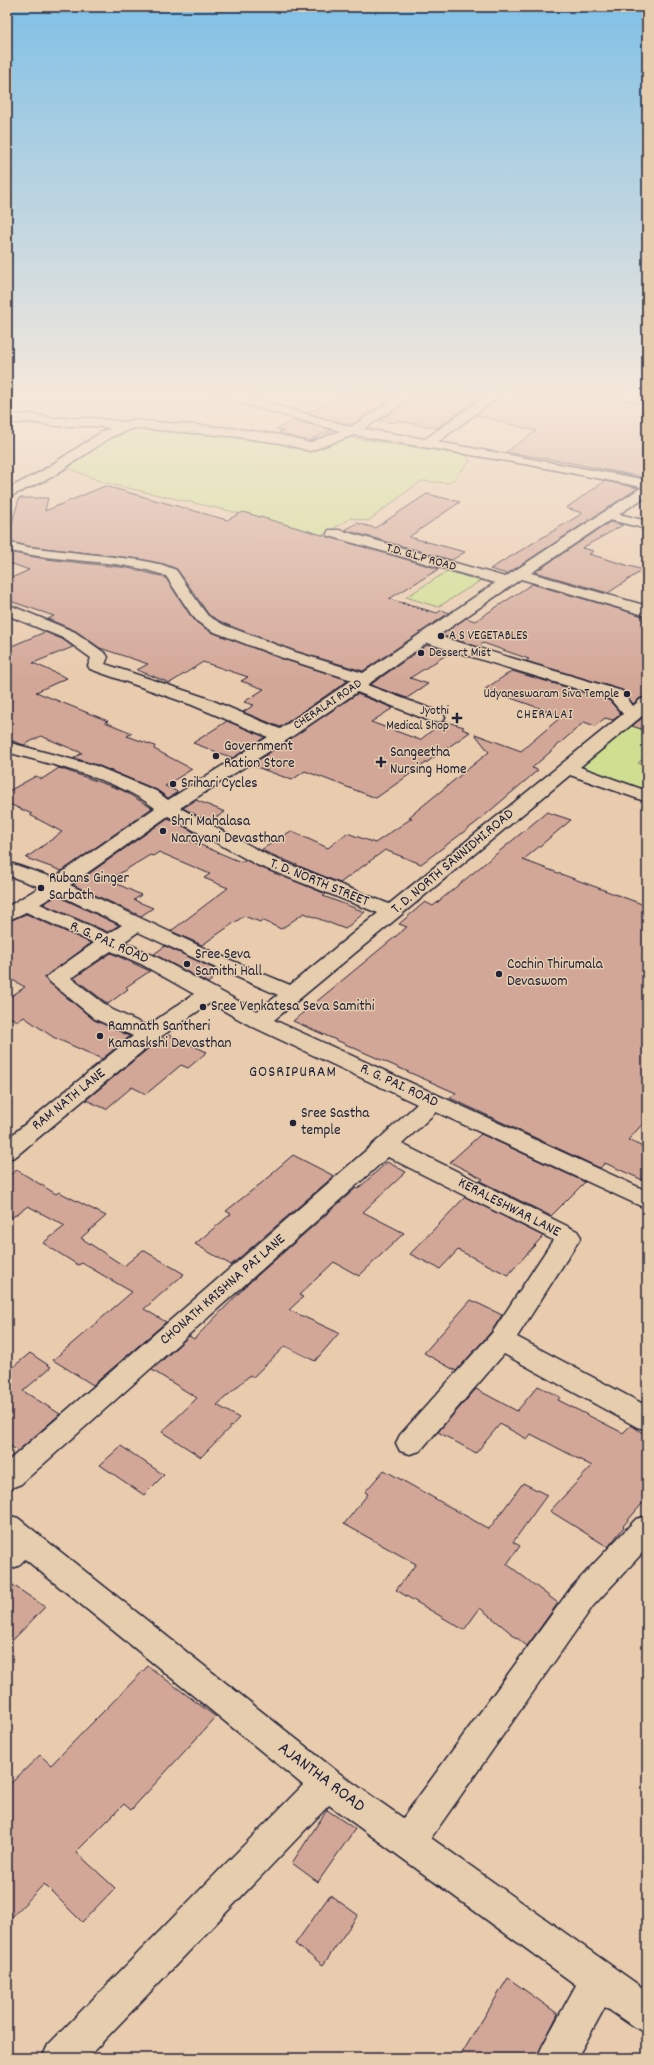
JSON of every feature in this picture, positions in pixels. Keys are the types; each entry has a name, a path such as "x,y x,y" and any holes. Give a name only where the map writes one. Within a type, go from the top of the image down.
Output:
{"street":[{"path":"7,494 18,488"},
{"name":"CHERALAI ROAD","path":"15,910 56,886 167,808 281,736 647,490"},
{"path":"609,516 647,525"},
{"name":"T.D. G.L.P ROAD","path":"334,533 647,611"},
{"path":"7,546 27,551 134,563 158,568 171,573 203,619 218,628 361,682 436,717"},
{"path":"7,609 69,635 100,657 96,666 198,701 281,736"},
{"path":"426,638 551,674 616,695 632,715"},
{"name":"T. D. NORTH SANNIDHI.ROAD","path":"259,1021 647,703"},
{"name":"T. D. NORTH STREET","path":"7,747 90,770 150,795 167,808 264,861 392,912"},
{"path":"566,768 647,797"},
{"path":"7,868 56,886 214,960 292,993"},
{"name":"R. G. PAI. ROAD","path":"15,910 109,943 148,960 259,1021 647,1201"},
{"path":"137,924 57,978 103,1014 148,1035"},
{"name":"RAM NATH LANE","path":"7,1150 148,1035 210,994"},
{"name":"CHONATH KRISHNA PAI LANE","path":"11,1476 386,1146 433,1102"},
{"name":"KERALESHWAR LANE","path":"386,1146 568,1237 501,1340"},
{"path":"410,1443 501,1340 647,1419"},
{"path":"407,1842 582,1596 647,1528"},
{"name":"AJANTHA ROAD","path":"13,1542 327,1784 647,2014"},
{"path":"61,2058 327,1784"},
{"path":"556,2058 600,1980"}],"path":[{"path":"402,603 436,613"}],"green space":[{"path":"129,488 411,488 368,521 351,518 321,536 230,511"},
{"path":"448,571 480,581 438,607 406,597"},
{"path":"647,710 647,726 643,730 647,731 647,756 638,763 647,766 647,794 573,769"}],"building":[{"path":"99,488 113,488 227,520 243,512 439,569 389,599 437,613 442,610 449,613 363,671 295,651 225,624 209,615 177,569 164,564 140,559 27,546 7,541 19,498 48,498 45,511"},
{"path":"594,488 637,488 507,574 490,569 583,513 566,508"},
{"path":"427,494 460,502 409,537 465,552 452,560 345,530 357,523 375,528"},
{"path":"610,522 623,525 582,548 594,551 589,554 643,570 608,593 535,572"},
{"path":"7,552 46,559 128,568 165,577 190,615 197,623 211,632 283,659 349,680 280,727 243,712 254,705 244,702 264,689 241,681 248,677 203,662 170,683 137,670 148,664 100,648 76,631 48,619 54,616 7,600 7,580 29,570 7,562"},
{"path":"532,584 647,617 647,697 640,698 633,704 622,690 526,661 529,659 483,643 479,647 441,635 466,618 475,621"},
{"path":"45,632 62,639 73,647 33,663 67,678 36,692 108,721 105,722 132,733 127,736 155,746 154,749 192,769 165,786 178,792 168,798 157,790 97,765 74,758 82,753 41,736 24,745 7,739 7,648"},
{"path":"427,645 451,652 410,678 428,684 407,698 370,685"},
{"path":"512,671 609,700 621,714 613,720 605,718 595,726 584,722 532,768 538,770 477,822 421,864 385,850 340,883 261,850 291,831 328,848 347,833 375,843 412,818 409,817 489,752 475,734 521,751 562,716 485,689"},
{"path":"357,694 393,708 371,722 420,740 444,721 464,727 462,729 470,732 376,798 305,771 292,780 251,765"},
{"path":"647,714 647,731 632,726"},
{"path":"227,721 265,737 233,758 193,743"},
{"path":"59,768 122,790 152,808 62,871 26,858 62,832 30,815 32,814 7,803 7,792 36,776 42,779"},
{"path":"196,800 225,812 209,822 183,808"},
{"name":"Cochin Thirumala Devaswom","path":"547,812 571,820 523,860 647,906 647,1119 628,1140 647,1149 647,1182 605,1163 600,1168 450,1098 456,1093 293,1021 407,927 399,924 425,902 433,906"},
{"path":"168,818 194,832 184,838 241,862 245,860 326,894 323,896 365,912 345,929 304,913 281,929 262,920 260,922 244,916 202,945 171,931 228,888 204,878 210,874 159,852 153,856 150,855 109,880 141,895 134,900 153,908 141,916 73,885"},
{"path":"57,896 119,925 108,932 43,904"},
{"path":"26,914 91,943 44,978 94,1020 130,1036 102,1059 53,1037 24,1017 18,1021 7,1016 7,999 25,987 7,977 7,922"},
{"name":"Sree Seva Samithi Hall","path":"165,946 221,972 208,983 154,954"},
{"path":"111,953 150,971 126,987 128,989 108,1004 74,978"},
{"path":"169,1035 207,1052 188,1068 181,1065 146,1094 132,1087 106,1109 86,1100 155,1043 157,1044"},
{"path":"481,1134 585,1182 551,1216 480,1181 483,1179 450,1162"},
{"path":"293,1155 334,1176 231,1265 195,1244 231,1214 226,1211 273,1174 272,1173"},
{"path":"387,1162 406,1172 363,1212 404,1233 359,1276 334,1262 299,1295 303,1297 289,1310 339,1333 315,1361 285,1346 253,1377 250,1375 217,1405 239,1418 201,1457 162,1432 197,1398 152,1370 189,1336 194,1339 249,1283"},
{"path":"17,1170 56,1194 59,1192 106,1216 81,1238 124,1266 143,1250 184,1274 144,1309 166,1322 93,1385 53,1360 132,1292 82,1263 78,1265 43,1243 65,1226 28,1206 7,1221 7,1177"},
{"path":"465,1197 543,1236 508,1275 458,1250 440,1269 410,1254"},
{"path":"471,1300 502,1315 491,1332 456,1371 424,1353"},
{"path":"30,1353 51,1367 23,1391 60,1414 18,1451 7,1444 7,1372"},
{"path":"538,1386 560,1397 558,1400 623,1433 631,1425 647,1436 647,1498 623,1526 624,1527 608,1547 550,1511 592,1466 531,1434 527,1439 500,1424 476,1453 438,1432 476,1389 517,1411"},
{"path":"121,1446 164,1475 144,1495 100,1465"},
{"path":"384,1470 489,1529 523,1483 547,1495 513,1542 520,1546 507,1564 558,1603 527,1646 480,1608 464,1630 396,1590 416,1564 344,1524 368,1494 365,1492"},
{"path":"7,1581 45,1607 7,1646"},
{"path":"148,1666 216,1717 131,1810 124,1804 76,1852 115,1888 82,1922 44,1884 7,1922 7,1787 40,1755 51,1765"},
{"path":"327,1810 355,1829 318,1882 292,1863"},
{"path":"330,1895 358,1915 323,1965 295,1944"},
{"path":"508,1978 558,2014 536,2058 459,2058"}],"place":[{"name":"A S VEGETABLES","path":"441,636"},
{"name":"Dessert Mist","path":"421,653"},
{"name":"Udyaneswaram Siva Temple","path":"627,694"},
{"name":"Jyothi Medical Shop","path":"457,718"},
{"name":"Government Ration Store","path":"216,756"},
{"name":"Sangeetha Nursing Home","path":"381,762"},
{"name":"Srihari Cycles","path":"173,784"},
{"name":"Shri Mahalasa Narayani Devasthan","path":"163,831"},
{"name":"Rubans Ginger Sarbath","path":"41,888"},
{"name":"Sree Seva Samithi Hall","path":"187,964"},
{"name":"Cochin Thirumala Devaswom","path":"499,974"},
{"name":"Sree Venkatesa Seva Samithi","path":"203,1007"},
{"name":"Ramnath Santheri Kamaskshi Devasthan","path":"100,1036"},
{"name":"Sree Sastha temple","path":"293,1123"}],"district":[{"name":"CHERALAI","path":"545,715"},
{"name":"GOSRIPURAM","path":"293,1072"}]}
